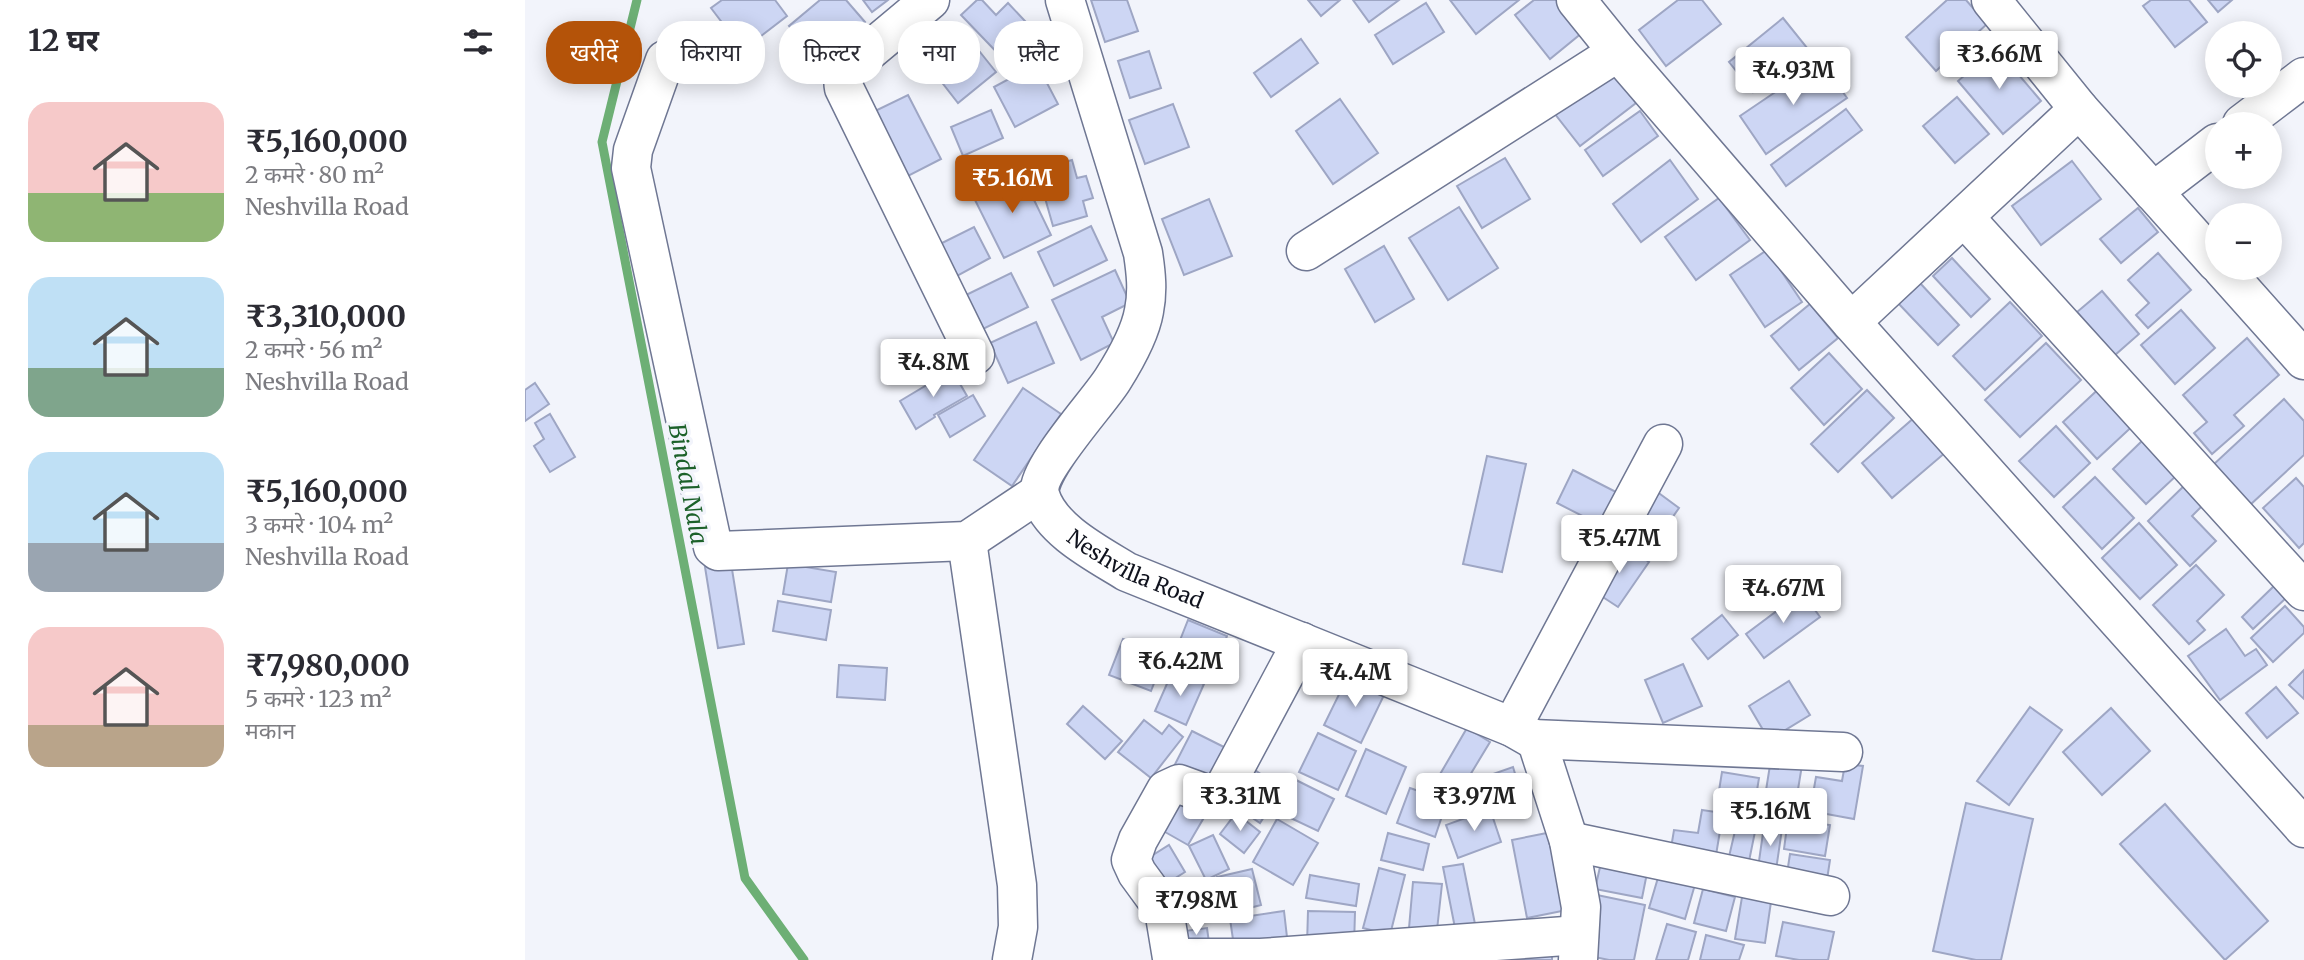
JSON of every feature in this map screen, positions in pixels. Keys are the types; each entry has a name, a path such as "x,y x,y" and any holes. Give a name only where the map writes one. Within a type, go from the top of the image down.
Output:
{"street":[{"path":"930,0 851,66 843,82 975,355"},
{"path":"656,84 633,150 631,168 713,547 718,551 967,541 1039,493 1043,477 1052,461 1113,379 1134,340 1144,313 1147,283 1143,253 1065,0"},
{"path":"1576,0 1851,322 2304,828"},
{"path":"1991,0 2079,109 2205,250"},
{"path":"1306,251 1618,52"},
{"path":"2258,112 2304,77"},
{"path":"1851,322 2079,109"},
{"path":"2153,192 2205,152"},
{"path":"1964,217 2304,591"},
{"path":"2232,280 2304,360"},
{"path":"1302,642 1223,790 1212,796 1179,784 1166,790 1137,840 1131,860 1137,873 1164,910 1172,959 1578,948 1581,907 1569,841 1538,745 1522,733 1663,444"},
{"name":"Neshvilla Road","path":"1039,493 1051,516 1077,540 1127,572 1522,733 1843,752"},
{"path":"967,541 1017,885 1018,927 1012,960"},
{"path":"1569,841 1830,896"}],"building":[{"path":"722,0 775,0 787,16 765,33 765,21 721,21 711,8"},
{"path":"820,0 846,0 864,21 795,21"},
{"path":"863,0 888,0 872,12"},
{"path":"977,0 982,0 996,15 1008,3 1025,21 994,21 994,49 980,35 980,21 967,21 961,15"},
{"path":"1091,0 1127,0 1138,31 1105,42"},
{"path":"1308,0 1340,0 1321,16"},
{"path":"1353,0 1399,0 1369,22"},
{"path":"1450,0 1519,0 1476,34"},
{"path":"1534,0 1557,0 1583,32 1550,59 1515,15"},
{"path":"1678,0 1702,0 1721,24 1666,66 1639,30"},
{"path":"1947,0 1966,0 1987,24 1936,71 1906,37"},
{"path":"2151,0 2189,0 2206,21 2175,47 2143,6"},
{"path":"2208,0 2232,0 2218,12"},
{"path":"1426,3 1444,32 1393,64 1375,35"},
{"path":"1783,18 1808,49 1753,92 1729,62"},
{"path":"1301,39 1318,63 1271,97 1254,73"},
{"path":"1996,48 2041,101 2003,134 1958,81"},
{"path":"1149,51 1161,88 1130,98 1118,61"},
{"path":"980,52 994,70 994,74 958,103 943,84 980,84"},
{"path":"1821,61 1847,98 1766,154 1740,116"},
{"path":"1607,65 1636,103 1580,146 1551,109"},
{"path":"1000,84 1048,84 1058,104 1015,127 994,87"},
{"path":"908,95 941,159 906,177 873,112"},
{"path":"1957,97 1989,134 1955,163 1923,126"},
{"path":"1340,99 1378,153 1333,184 1296,131"},
{"path":"1173,104 1189,147 1145,164 1129,120"},
{"path":"1846,109 1862,130 1786,186 1771,165"},
{"path":"991,110 1003,138 963,156 951,127"},
{"path":"1640,111 1658,136 1603,176 1585,150"},
{"path":"1505,158 1530,199 1482,228 1457,186"},
{"path":"1072,160 1077,178 1086,176 1093,198 1083,201 1087,216 1053,226 1037,170"},
{"path":"1670,160 1698,199 1641,242 1613,204"},
{"path":"2072,161 2101,199 2041,245 2012,206"},
{"path":"1021,173 1051,235 1004,258 973,196"},
{"path":"1719,198 1750,240 1696,280 1665,237"},
{"path":"1209,199 1232,256 1184,275 1162,219"},
{"path":"1459,207 1498,268 1448,300 1409,238"},
{"path":"2138,208 2158,232 2121,263 2100,239"},
{"path":"1091,226 1107,260 1054,286 1038,252"},
{"path":"974,227 990,258 957,276 940,244"},
{"path":"1384,246 1414,299 1375,322 1345,269"},
{"path":"1767,250 1802,302 1765,327 1730,275"},
{"path":"2158,253 2191,290 2148,328 2136,315 2149,303 2128,280"},
{"path":"1952,258 1990,299 1971,317 1933,276"},
{"path":"1115,270 1130,303 1102,317 1114,343 1081,360 1052,300"},
{"path":"1011,273 1028,307 983,329 966,295"},
{"path":"1920,283 1959,325 1938,345 1898,303"},
{"path":"2102,291 2139,334 2115,355 2077,312"},
{"path":"2010,302 2042,336 1985,390 1953,356"},
{"path":"1810,304 1838,338 1799,370 1771,336"},
{"path":"2181,310 2215,348 2175,384 2141,345"},
{"path":"1036,322 1054,363 1008,383 990,343"},
{"path":"2247,338 2279,375 2234,415 2244,426 2212,454 2194,433 2207,422 2183,395"},
{"path":"2046,343 2081,380 2020,437 1985,400"},
{"path":"1829,353 1862,389 1824,425 1791,388"},
{"path":"952,370 967,396 916,429 900,401"},
{"path":"535,383 549,404 525,421 525,390"},
{"path":"2104,384 2138,421 2097,459 2063,422"},
{"path":"1023,388 1061,414 1012,486 974,460"},
{"path":"1867,390 1894,418 1838,472 1811,444"},
{"path":"973,395 985,416 950,437 938,415"},
{"path":"2284,399 2304,421 2304,455 2250,505 2213,465"},
{"path":"550,414 575,457 550,472 534,446 544,439 535,423"},
{"path":"1915,417 1946,452 1892,498 1862,463"},
{"path":"2056,426 2090,463 2054,497 2019,461"},
{"path":"2144,439 2177,475 2146,504 2113,469"},
{"path":"1487,456 1526,464 1502,572 1463,564"},
{"path":"1573,470 1618,493 1602,526 1557,503"},
{"path":"2095,477 2134,518 2102,549 2063,507"},
{"path":"2296,478 2304,487 2304,543 2299,548 2263,508"},
{"path":"2189,481 2207,501 2192,516 2216,541 2190,566 2148,521"},
{"path":"1656,491 1679,508 1649,551 1626,534"},
{"path":"2139,523 2177,565 2140,599 2102,558"},
{"path":"1620,542 1649,562 1618,607 1589,588"},
{"path":"731,563 744,644 718,648 705,567"},
{"path":"788,564 836,572 831,602 783,594"},
{"path":"2196,565 2224,595 2197,621 2205,630 2189,644 2153,605"},
{"path":"2274,586 2286,598 2253,629 2242,617"},
{"path":"1802,592 1820,617 1764,658 1746,634"},
{"path":"778,601 831,610 826,640 773,631"},
{"path":"2285,606 2304,627 2304,633 2273,662 2251,638"},
{"path":"1722,615 1738,635 1708,659 1692,639"},
{"path":"1188,620 1227,636 1212,674 1173,658"},
{"path":"2226,629 2245,656 2256,649 2267,665 2220,700 2188,656"},
{"path":"1123,639 1165,655 1151,691 1109,675"},
{"path":"1683,664 1702,706 1663,723 1645,680"},
{"path":"839,665 887,668 885,700 837,697"},
{"path":"1173,670 1204,684 1186,725 1155,711"},
{"path":"2304,670 2304,699 2289,685"},
{"path":"1348,676 1385,693 1361,743 1324,725"},
{"path":"1789,681 1810,715 1769,740 1749,706"},
{"path":"2276,687 2298,713 2267,738 2246,713"},
{"path":"1083,706 1122,741 1105,759 1067,724"},
{"path":"2030,707 2062,730 2009,805 1977,781"},
{"path":"2111,708 2150,751 2102,795 2063,752"},
{"path":"1144,720 1162,734 1169,725 1183,737 1151,778 1118,752"},
{"path":"1467,728 1490,742 1461,790 1439,776"},
{"path":"1192,731 1230,750 1207,795 1169,776"},
{"path":"1318,733 1356,751 1338,790 1299,772"},
{"path":"1366,749 1406,767 1386,814 1346,796"},
{"path":"1771,759 1802,765 1794,814 1763,809"},
{"path":"1245,763 1282,789 1260,823 1222,797"},
{"path":"1845,764 1863,766 1854,819 1810,811 1816,777 1842,781"},
{"path":"1513,767 1520,790 1478,805 1470,782"},
{"path":"1722,772 1759,778 1754,809 1717,803"},
{"path":"1296,780 1334,799 1318,831 1280,813"},
{"path":"1410,788 1447,801 1435,837 1397,823"},
{"path":"1176,797 1206,814 1188,845 1158,828"},
{"path":"1966,803 2033,819 2001,960 1976,960 1933,951"},
{"path":"2165,804 2268,921 2225,960 2120,844"},
{"path":"1490,809 1501,842 1458,858 1446,825"},
{"path":"1702,810 1723,813 1715,861 1670,854 1674,830 1698,833"},
{"path":"1236,813 1260,832 1244,853 1220,834"},
{"path":"1738,818 1757,822 1748,866 1728,861"},
{"path":"1277,819 1318,843 1293,885 1253,862"},
{"path":"1765,819 1783,822 1775,877 1757,875"},
{"path":"1788,819 1830,825 1825,856 1784,849"},
{"path":"1552,832 1567,910 1527,918 1512,840"},
{"path":"1388,833 1429,844 1423,870 1381,860"},
{"path":"1213,835 1229,869 1206,880 1189,846"},
{"path":"1169,845 1185,872 1161,887 1145,860"},
{"path":"1603,854 1649,863 1642,898 1595,889"},
{"path":"1790,854 1830,860 1826,886 1786,880"},
{"path":"1463,864 1476,929 1456,933 1443,867"},
{"path":"1379,868 1405,875 1390,935 1363,928"},
{"path":"1252,869 1261,905 1238,911 1234,894 1221,897 1217,877"},
{"path":"1660,871 1696,881 1685,919 1649,908"},
{"path":"1310,875 1359,884 1356,906 1306,898"},
{"path":"1413,882 1442,884 1437,930 1409,928"},
{"path":"1191,888 1198,916 1166,924 1159,895"},
{"path":"1703,889 1735,897 1726,931 1694,923"},
{"path":"1743,891 1772,895 1765,943 1735,939"},
{"path":"1597,895 1645,905 1634,960 1609,960 1585,955"},
{"path":"1284,911 1288,946 1235,953 1230,919"},
{"path":"1308,911 1355,912 1354,946 1307,945"},
{"path":"1783,922 1834,932 1828,960 1799,960 1776,956"},
{"path":"1667,924 1696,932 1688,960 1656,960"},
{"path":"1207,928 1210,950 1170,933"},
{"path":"1706,935 1744,945 1739,960 1700,960"},
{"path":"1552,954 1552,960 1490,960"}],"waterway":[{"name":"Bindal Nala","path":"637,0 602,142 745,878 804,960"}]}
